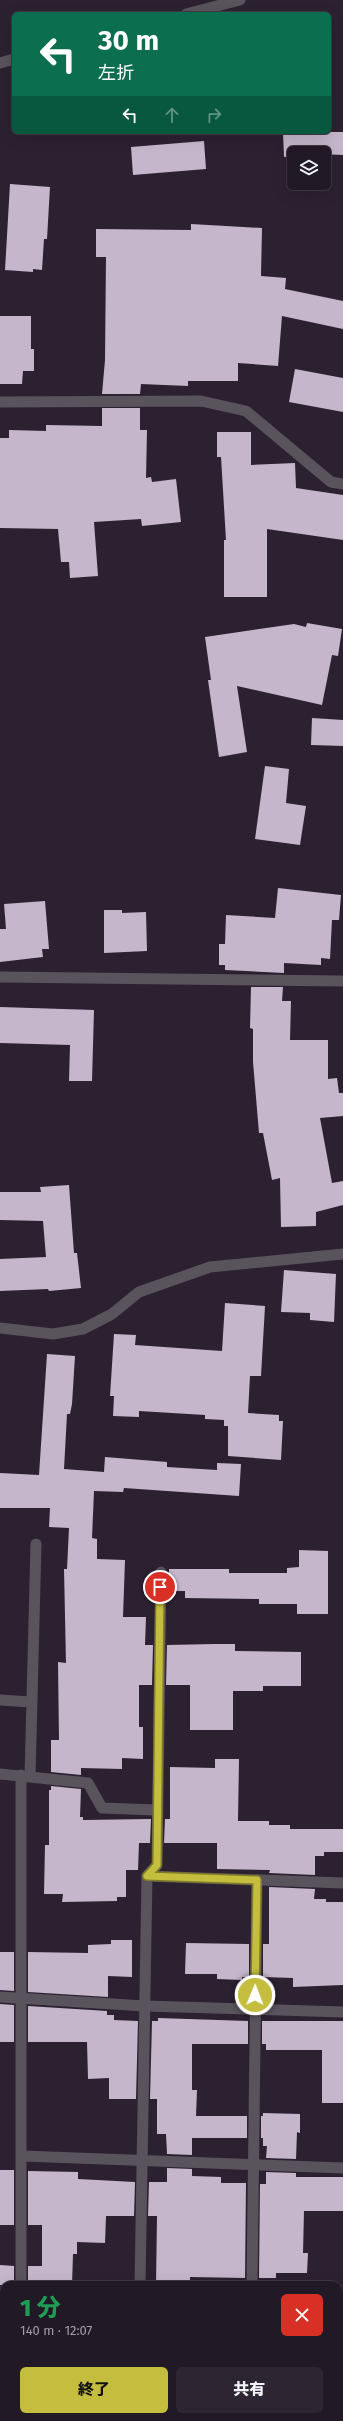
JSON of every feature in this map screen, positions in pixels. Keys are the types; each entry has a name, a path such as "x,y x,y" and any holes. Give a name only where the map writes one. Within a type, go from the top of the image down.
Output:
{"street":[{"path":"194,12 240,0"},
{"path":"0,63 12,60"},
{"path":"0,402 201,401 246,411 332,482 343,484"},
{"path":"0,977 343,982"},
{"path":"0,1328 53,1334 83,1329 112,1314 139,1292 210,1267 343,1254"},
{"path":"22,2281 23,1997 26,1776 31,1702 36,1544"},
{"path":"140,2281 147,1876 157,1865 156,1810 161,1572"},
{"path":"0,1700 31,1702"},
{"path":"0,1774 88,1783 102,1808 156,1810"},
{"path":"147,1876 343,1883"},
{"path":"252,2281 257,1880"},
{"path":"0,1997 23,1997 145,2006 343,2012"},
{"path":"23,2156 143,2162 343,2168"}],"building":[{"path":"331,132 343,132 343,155 331,155 331,146 287,146 287,157 284,157 283,134 331,134"},
{"path":"204,141 206,169 133,175 131,147"},
{"path":"10,184 50,187 47,239 44,239 42,270 33,269 33,272 5,270"},
{"path":"191,224 262,228 261,276 286,278 285,289 343,301 343,329 282,316 278,366 238,363 238,381 188,381 188,386 141,384 140,394 102,394 105,360 106,257 96,257 96,229 191,230"},
{"path":"0,316 31,316 31,349 34,349 34,371 23,371 22,384 0,384"},
{"path":"295,369 343,378 343,412 289,402"},
{"path":"102,408 140,408 140,430 147,430 146,478 151,477 152,482 176,479 181,522 142,526 141,519 94,522 98,576 70,578 69,562 61,562 58,529 0,528 0,438 9,438 9,430 46,431 46,425 102,426"},
{"path":"217,432 251,432 251,465 295,463 296,488 343,495 343,540 267,529 267,597 224,597 224,540 226,540 221,457 217,457"},
{"path":"307,623 342,629 338,656 332,655 322,705 237,686 247,752 219,757 208,680 211,680 205,637 294,624 306,627"},
{"path":"312,718 343,720 343,746 311,745"},
{"path":"265,766 289,769 286,803 306,806 300,845 255,839"},
{"path":"278,888 341,895 339,920 332,920 330,959 321,958 321,965 284,963 284,973 225,970 225,965 219,965 219,944 225,944 226,915 275,918"},
{"path":"45,901 49,949 42,949 43,957 0,962 0,929 6,929 4,904"},
{"path":"104,910 122,910 122,913 146,912 147,951 104,953"},
{"path":"251,987 283,987 282,1001 291,1001 290,1040 328,1040 328,1079 337,1078 339,1093 343,1093 343,1116 320,1118 332,1183 343,1181 343,1205 316,1212 316,1226 281,1227 280,1178 272,1180 263,1133 259,1133 253,1062 253,1029 250,1028"},
{"path":"0,1007 94,1010 92,1081 69,1081 70,1045 0,1043"},
{"path":"69,1185 74,1253 77,1253 81,1288 49,1291 48,1289 0,1291 0,1259 46,1257 43,1221 0,1220 0,1192 41,1192 40,1187"},
{"path":"284,1270 336,1274 334,1322 310,1320 310,1313 281,1312"},
{"path":"225,1303 265,1306 261,1376 250,1376 248,1413 279,1415 279,1421 283,1421 281,1460 228,1456 228,1426 224,1426 224,1420 205,1419 205,1415 139,1411 139,1417 113,1416 114,1396 110,1396 114,1334 136,1335 135,1345 222,1351"},
{"path":"47,1354 75,1356 72,1404 70,1414 67,1414 64,1469 104,1472 105,1457 167,1462 167,1467 217,1470 217,1463 241,1464 239,1496 124,1488 123,1492 94,1491 92,1538 97,1539 97,1559 125,1560 123,1617 146,1617 145,1645 153,1645 152,1685 139,1685 139,1727 143,1727 143,1759 122,1758 122,1769 81,1768 81,1775 51,1772 51,1740 59,1740 58,1662 66,1663 64,1569 67,1569 69,1528 49,1527 50,1508 0,1508 0,1473 39,1475"},
{"path":"299,1550 328,1551 328,1614 297,1614 297,1604 259,1604 259,1599 185,1598 185,1591 169,1591 169,1569 229,1569 229,1573 287,1573 287,1568 299,1567"},
{"path":"235,1644 235,1651 301,1652 301,1686 263,1686 263,1691 233,1691 233,1730 190,1730 190,1685 166,1685 167,1645"},
{"path":"215,1759 239,1759 238,1821 269,1821 269,1825 290,1825 290,1829 343,1829 343,1852 324,1852 324,1856 315,1856 315,1875 269,1873 270,1870 217,1869 217,1843 164,1843 165,1819 170,1819 170,1767 215,1768"},
{"path":"51,1786 81,1789 80,1817 83,1817 83,1820 151,1819 150,1843 139,1843 138,1870 126,1870 126,1897 117,1897 117,1901 62,1902 63,1894 44,1894 45,1845 49,1845 49,1790 51,1790"},
{"path":"269,1887 315,1889 314,1899 326,1899 326,1902 343,1902 343,1985 293,1987 293,1978 263,1977 263,1944 269,1944"},
{"path":"111,1940 132,1940 132,1977 108,1976 108,1997 28,1992 28,1952 88,1953 88,1945 111,1944"},
{"path":"186,1943 249,1944 249,1977 242,1977 242,1980 217,1979 217,1974 185,1974"},
{"path":"0,1952 14,1952 14,1991 0,1990"},
{"path":"0,2004 14,2005 14,2042 0,2042"},
{"path":"28,2006 107,2011 107,2015 114,2015 114,2020 138,2021 136,2099 109,2099 109,2078 88,2079 87,2042 28,2042"},
{"path":"158,2018 248,2021 248,2044 192,2044 192,2090 197,2090 196,2116 247,2116 247,2138 192,2138 192,2155 167,2154 166,2134 157,2134 157,2099 150,2099 152,2021 158,2021"},
{"path":"262,2021 343,2021 343,2103 322,2103 322,2050 266,2050 266,2044 262,2044"},
{"path":"263,2113 300,2114 300,2133 297,2132 296,2159 266,2158 267,2146 263,2146 263,2138 261,2138 261,2116 263,2116"},
{"path":"167,2168 192,2169 192,2176 221,2177 221,2183 246,2183 245,2278 190,2277 190,2281 156,2281 157,2216 148,2216 149,2182 167,2182"},
{"path":"0,2170 14,2170 14,2225 0,2225"},
{"path":"28,2171 78,2172 78,2179 135,2182 134,2216 106,2216 105,2243 77,2242 77,2254 73,2254 72,2281 28,2281 28,2266 42,2266 42,2225 28,2225"},
{"path":"266,2172 296,2173 296,2177 343,2177 343,2211 304,2211 303,2253 308,2253 307,2273 276,2273 276,2278 259,2278 260,2184 266,2184"},
{"path":"0,2265 14,2266 14,2281 0,2281"}],"route":[{"path":"160,1587 156,1810 157,1865 147,1876 257,1880 255,1995"}]}
